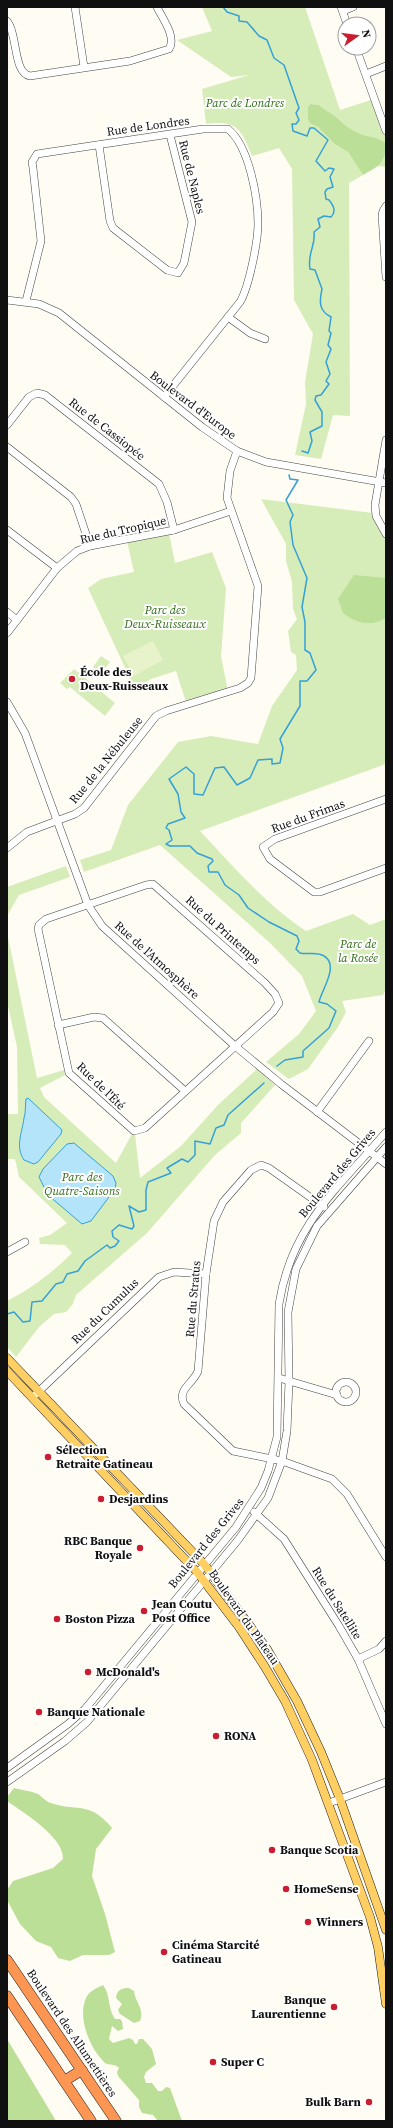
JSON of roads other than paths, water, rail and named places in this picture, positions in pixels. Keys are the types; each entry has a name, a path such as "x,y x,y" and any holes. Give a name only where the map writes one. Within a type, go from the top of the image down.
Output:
{"highway":[{"name":"Boulevard des Allumettières","path":"7,1960 116,2121"},
{"path":"7,1996 91,2121"},
{"path":"64,2081 82,2070"}],"main road":[{"name":"Boulevard du Plateau","path":"7,1358 35,1394 204,1580 249,1640 275,1682 307,1748 329,1803 374,1928 386,2004"},
{"name":"Boulevard du Plateau","path":"7,1371 35,1394 204,1564 258,1636 283,1675 310,1729 340,1799 386,1930"}],"street":[{"path":"75,7 84,67"},
{"path":"7,21 13,32 20,70 25,75 35,75 130,61 169,49 172,44 171,37 157,7"},
{"path":"342,9 353,7"},
{"path":"359,56 386,131"},
{"path":"366,74 386,66"},
{"name":"Rue de Londres","path":"26,301 41,241 32,162 37,154 203,129 228,129 238,139 248,164 258,216 257,235 243,297 164,397"},
{"name":"Rue de Naples","path":"99,145 110,221 113,228 167,270 178,273 184,264 192,222 170,135"},
{"path":"386,206 383,210 382,216 386,277"},
{"name":"Boulevard d'Europe","path":"7,300 26,301 45,306 59,313 215,437 237,451 266,462 386,483"},
{"path":"228,317 250,333 265,340"},
{"name":"Rue de Cassiopée","path":"7,425 30,397 37,393 45,395 159,484 167,502 174,530"},
{"path":"386,440 378,481 375,510 378,521 386,534"},
{"path":"7,447 71,497 76,504 90,546"},
{"name":"Rue de la Nébuleuse","path":"7,848 27,832 75,814 84,808 156,716 166,711 240,688 248,683 251,678 258,586 231,511 228,498 229,477 237,451"},
{"name":"Rue du Tropique","path":"7,633 57,568 77,551 90,546 174,530 231,511"},
{"path":"7,530 57,568"},
{"path":"7,612 17,620"},
{"name":"Rue de l'Atmosphère","path":"7,702 25,733 88,905 102,926 235,1046 317,1112 386,1164"},
{"name":"Rue du Frimas","path":"386,799 275,839 263,847 270,859 314,892 320,892 386,868"},
{"name":"Rue du Printemps","path":"88,905 146,884 153,884 265,983 278,998 278,1006 235,1046"},
{"name":"Rue de l'Été","path":"88,905 46,919 39,924 38,934 69,1074 134,1131 145,1128 235,1046"},
{"path":"58,1024 94,1017 103,1018 185,1090"},
{"path":"317,1112 369,1041"},
{"name":"Boulevard des Grives","path":"7,1768 68,1724 85,1709 249,1508 261,1488 272,1459 277,1437 279,1378 278,1314 284,1278 293,1251 306,1227 321,1206 386,1132"},
{"name":"Boulevard des Grives","path":"7,1782 59,1746 87,1722 257,1515 272,1489 282,1461 287,1431 290,1382 288,1323 293,1280 310,1237 328,1211 386,1147"},
{"name":"Rue du Stratus","path":"321,1206 264,1165 257,1166 223,1202 212,1228 206,1274 198,1367 194,1378 182,1392 181,1398 184,1404 226,1447 233,1451 282,1461 332,1479 340,1485 386,1556"},
{"path":"321,1206 328,1211"},
{"path":"7,1252 26,1242"},
{"name":"Rue du Cumulus","path":"35,1394 159,1277 174,1272 206,1274"},
{"path":"284,1278 293,1280"},
{"path":"279,1378 337,1395"},
{"name":"Rue du Satellite","path":"249,1508 284,1539 358,1660 386,1724"},
{"path":"358,1660 379,1649 386,1641"},
{"path":"329,1803 386,1782"}],"water":[{"path":"28,1098 62,1130 61,1134 38,1162 34,1164 24,1160 20,1150 26,1099"},
{"path":"74,1143 113,1176 116,1183 115,1189 91,1221 82,1224 48,1195 39,1177 43,1169 67,1144"}],"waterway":[{"path":"223,7 227,12 239,16 239,21 247,22 259,36 267,40 274,58 284,65 299,108 296,113 299,120 296,124 292,124 293,131 307,136 310,128 314,128 328,140 316,161 325,171 329,168 334,169 330,177 333,187 327,189 325,192 326,199 329,200 334,208 334,213 331,217 324,216 318,219 320,227 314,232 314,241 309,263 310,269 315,270 322,289 320,298 322,309 331,317 329,331 331,333 328,345 331,349 326,362 330,374 326,381 329,384 321,395 316,396 315,400 322,412 322,426 310,432 312,441 308,453 302,451"},
{"path":"277,1066 285,1060 303,1057 303,1051 329,1028 336,1011 327,1004 319,1002 330,972 328,960 324,956 318,954 300,953 296,949 299,941 297,936 269,922 248,908 239,895 225,885 218,872 209,872 208,866 213,861 212,859 197,853 190,846 170,846 166,844 172,840 169,830 166,828 168,824 185,818 181,812 178,794 169,779 186,767 194,774 194,794 203,795 215,768 224,767 237,785 250,778 258,760 272,759 272,764 280,763 283,748 280,739 300,706 300,681 307,681 316,670 310,653 305,650 305,622 302,607 307,578 293,545 290,522 293,515 286,500 298,480 290,479 289,475"},
{"path":"7,1314 14,1312 23,1322 30,1321 32,1302 42,1301 56,1284 63,1282 67,1274 78,1271 85,1261 107,1245 110,1248 115,1246 119,1241 113,1237 112,1231 119,1225 132,1229 134,1226 129,1206 139,1212 146,1210 146,1190 148,1182 171,1173 167,1168 182,1159 188,1162 195,1155 195,1141 210,1144 216,1128 224,1125 228,1115 264,1083"}],"place":[{"name":"École des Deux-Ruisseaux","path":"72,679"},
{"name":"Sélection Retraite Gatineau","path":"48,1457"},
{"name":"Desjardins","path":"101,1499"},
{"name":"RBC Banque Royale","path":"140,1548"},
{"name":"Jean Coutu Post Office","path":"144,1611"},
{"name":"Boston Pizza","path":"57,1619"},
{"name":"McDonald's","path":"88,1672"},
{"name":"Banque Nationale","path":"39,1712"},
{"name":"RONA","path":"216,1736"},
{"name":"Banque Scotia","path":"272,1850"},
{"name":"HomeSense","path":"286,1889"},
{"name":"Winners","path":"308,1922"},
{"name":"Cinéma Starcité Gatineau","path":"164,1952"},
{"name":"Banque Laurentienne","path":"334,2007"},
{"name":"Super C","path":"213,2062"},
{"name":"Bulk Barn","path":"369,2102"}],"park label":[{"name":"Parc de Londres","path":"245,103"},
{"name":"Parc des Deux-Ruisseaux","path":"165,617"},
{"name":"Parc de la Rosée","path":"358,951"},
{"name":"Parc des Quatre-Saisons","path":"82,1184"}]}
